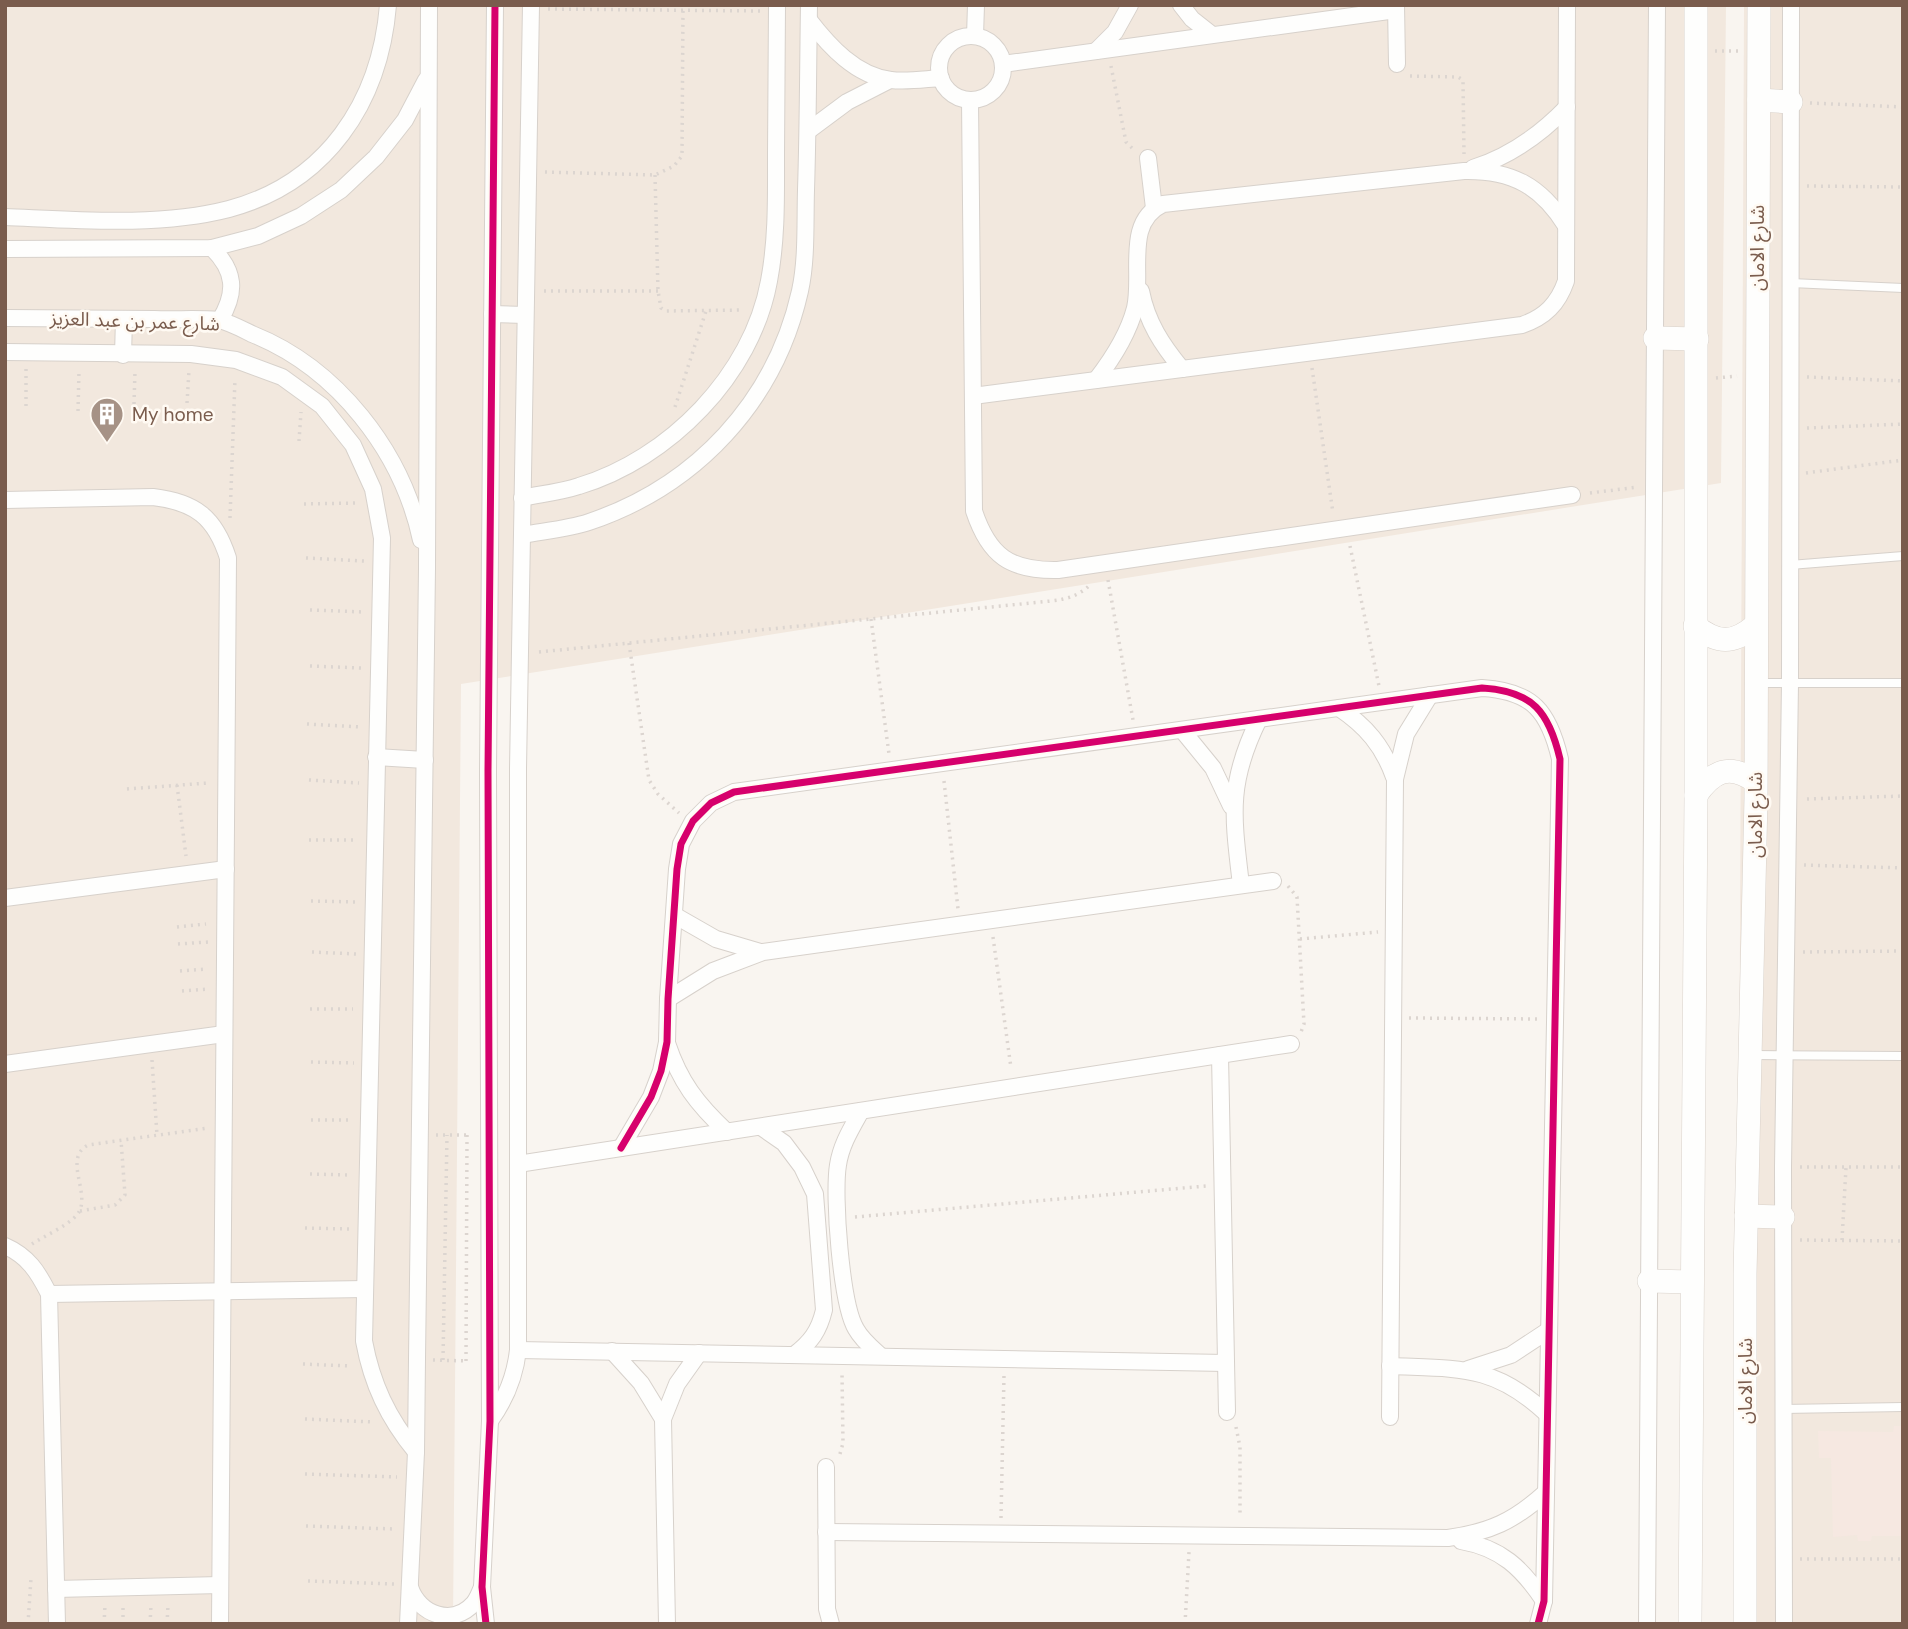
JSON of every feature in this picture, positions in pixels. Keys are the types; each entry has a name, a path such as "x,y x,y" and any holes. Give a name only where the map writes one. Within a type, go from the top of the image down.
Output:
{"street":[{"path":"5,217 93,220 162,218 228,209 289,183 331,148 358,112 372,83 382,51 388,5"},
{"path":"408,1624 416,1452 425,760 429,5"},
{"path":"486,1624 482,1587 490,1421 488,771 495,5"},
{"path":"975,36 976,5"},
{"path":"1102,50 1130,5"},
{"path":"1181,5 1192,19 1211,34"},
{"path":"973,396 1522,325 1546,314 1555,305 1566,281 1567,5"},
{"path":"1647,1624 1657,5"},
{"path":"1690,1624 1696,795 1696,5"},
{"name":"شارع الامان","path":"1745,1624 1746,1216 1756,682 1759,5"},
{"path":"1784,1624 1783,1167 1790,683 1791,5"},
{"path":"490,1421 512,1380 517,1350 518,769 531,7"},
{"path":"522,498 580,486 633,463 681,430 721,387 750,337 762,309 769,281 776,223 777,8"},
{"path":"1003,64 1396,8 1397,64"},
{"path":"809,13 824,41 843,58 866,72 890,80 941,78"},
{"path":"522,535 587,523 648,498 702,459 747,411 780,353 800,289 808,131 809,13"},
{"path":"975,36 991,42 997,48 1003,64 999,86 981,99 970,100 955,96 944,85 939,69 944,51 957,39 975,36"},
{"path":"5,249 212,248 258,236 290,221 341,190 376,157 405,120 427,78"},
{"path":"808,131 847,102 890,80"},
{"path":"970,100 974,511 981,532 995,551 1014,564 1036,570 1105,563 1572,495"},
{"path":"1759,100 1791,102"},
{"path":"1464,171 1520,146 1545,128 1567,107"},
{"path":"1148,158 1154,208"},
{"path":"1096,380 1114,357 1135,308 1139,282 1138,232 1147,215 1163,204 1485,170 1505,174 1541,194 1556,210 1566,227"},
{"path":"93,220 94,250"},
{"path":"212,248 223,259 230,274 230,299 220,320"},
{"path":"1139,282 1153,329 1182,369"},
{"path":"492,314 524,315"},
{"name":"شارع عمر بن عبد العزيز","path":"5,318 220,320 265,339 306,364 343,396 366,424 399,475 417,520 427,568"},
{"path":"124,319 130,355"},
{"path":"1655,338 1697,339"},
{"path":"5,352 191,354 236,360 282,377 322,406 353,445 373,489 382,538 364,1340 369,1366 383,1405 393,1423 416,1452"},
{"path":"5,500 153,497 174,500 199,512 213,525 223,541 228,558 220,1624"},
{"path":"1695,626 1705,634 1721,640 1738,639 1755,626"},
{"path":"621,1148 651,1097 661,1070 667,1042 681,844 693,821 711,803 734,792 1482,688 1501,689 1522,696 1541,712 1553,730 1560,759 1544,1601 1538,1624"},
{"path":"1390,1417 1395,779 1406,734 1430,695"},
{"path":"1339,708 1358,721 1374,737 1387,757 1395,779"},
{"path":"1241,885 1233,812 1240,764 1259,719"},
{"path":"1182,730 1213,768 1233,812"},
{"path":"376,757 425,760"},
{"path":"488,771 518,769"},
{"path":"1696,795 1705,782 1718,773 1737,772 1755,781"},
{"path":"5,898 226,869"},
{"path":"668,999 713,971 762,952 1273,881"},
{"path":"674,915 716,939 762,952"},
{"path":"5,1065 224,1034"},
{"path":"667,1042 676,1068 689,1091 727,1132"},
{"path":"518,1164 1291,1045"},
{"path":"1220,1055 1227,1412"},
{"path":"861,1111 846,1136 838,1166 838,1218 848,1311 856,1329 867,1344 881,1356"},
{"path":"761,1127 784,1143 803,1167 815,1194 824,1310 819,1328 809,1343 794,1355"},
{"path":"1746,1216 1783,1228"},
{"path":"12,1249 37,1270 48,1294 51,1321 57,1624"},
{"path":"1649,1281 1692,1282"},
{"path":"48,1294 365,1289"},
{"path":"1468,1369 1511,1355 1549,1330"},
{"path":"517,1350 1226,1363"},
{"path":"612,1351 641,1383 663,1419"},
{"path":"667,1624 663,1419 677,1384 699,1353"},
{"path":"1390,1366 1468,1369 1512,1386 1531,1398 1547,1414"},
{"path":"826,1466 826,1619"},
{"path":"827,1532 1448,1538 1476,1534 1501,1525 1525,1511 1545,1493"},
{"path":"1448,1538 1478,1544 1504,1557 1527,1576 1544,1601"},
{"path":"56,1589 220,1585"},
{"path":"410,1585 415,1601 428,1612 444,1616 461,1613 474,1602 482,1587"}],"lane":[{"path":"1791,283 1903,288"},
{"path":"1790,565 1903,556"},
{"path":"1756,682 1903,683"},
{"path":"1751,1055 1903,1056"},
{"path":"1783,1409 1903,1407"}],"path":[{"path":"531,7 777,8"},
{"path":"528,172 655,175 674,166 682,156 683,8"},
{"path":"1102,50 1126,142 1148,158"},
{"path":"1696,51 1759,50"},
{"path":"1397,64 1406,76 1458,77 1463,80 1464,171"},
{"path":"1791,102 1903,107"},
{"path":"655,175 658,291 661,308 666,311 762,309"},
{"path":"1790,185 1903,187"},
{"path":"525,291 658,291"},
{"path":"673,412 706,311"},
{"path":"25,353 26,409"},
{"path":"1310,353 1341,529 1382,702"},
{"path":"78,411 80,354"},
{"path":"187,403 191,354"},
{"path":"130,355 134,404"},
{"path":"230,519 236,360"},
{"path":"1697,380 1756,375"},
{"path":"1791,376 1903,381"},
{"path":"299,441 302,392"},
{"path":"1791,428 1903,424"},
{"path":"1790,475 1903,460"},
{"path":"1572,495 1654,485"},
{"path":"304,504 376,503"},
{"path":"306,558 381,561"},
{"path":"520,654 1069,598 1084,591 1097,579 1105,563"},
{"path":"1105,563 1135,736"},
{"path":"310,610 380,612"},
{"path":"871,619 891,770"},
{"path":"629,643 649,780 668,805 693,821"},
{"path":"310,666 378,668"},
{"path":"307,724 377,728"},
{"path":"942,763 960,925"},
{"path":"309,780 376,784"},
{"path":"127,789 226,782"},
{"path":"177,785 189,874"},
{"path":"1788,799 1903,796"},
{"path":"309,840 374,840"},
{"path":"1787,864 1903,868"},
{"path":"1273,881 1287,885 1297,897 1304,1024 1291,1045"},
{"path":"311,901 373,903"},
{"path":"991,920 1014,1088"},
{"path":"177,927 225,922"},
{"path":"1300,939 1394,930"},
{"path":"178,944 225,941"},
{"path":"1786,952 1903,951"},
{"path":"312,952 372,955"},
{"path":"180,971 225,967"},
{"path":"182,991 225,988"},
{"path":"310,1009 370,1009"},
{"path":"1393,1018 1555,1019"},
{"path":"151,1044 157,1135"},
{"path":"311,1062 369,1063"},
{"path":"311,1120 368,1120"},
{"path":"12,1249 73,1219 80,1211 82,1201 77,1158 78,1152 88,1144 224,1126"},
{"path":"420,1135 489,1134"},
{"path":"443,1360 447,1135"},
{"path":"466,1361 467,1135"},
{"path":"80,1211 115,1205 125,1195 121,1140"},
{"path":"1783,1167 1903,1167"},
{"path":"1842,1240 1846,1167"},
{"path":"310,1174 366,1175"},
{"path":"838,1218 1222,1184"},
{"path":"306,1228 365,1230"},
{"path":"1783,1228 1842,1240 1903,1241"},
{"path":"826,1466 839,1456 843,1443 842,1356"},
{"path":"417,1359 490,1363"},
{"path":"1000,1534 1004,1359"},
{"path":"303,1364 369,1366"},
{"path":"1227,1412 1237,1430 1240,1447 1240,1536"},
{"path":"305,1419 393,1423"},
{"path":"305,1474 415,1478"},
{"path":"306,1526 412,1530"},
{"path":"1185,1624 1189,1536"},
{"path":"1783,1559 1903,1559"},
{"path":"28,1624 31,1578"},
{"path":"308,1581 410,1585"}],"shaded area":[{"path":"5,5 1726,5 1721,483 461,684 453,1624 5,1624"},
{"path":"1744,5 1903,5 1903,1624 1737,1624"},
{"path":"1894,1426 1903,1426 1903,1536 1872,1536 1871,1541 1858,1541 1857,1535 1833,1537 1831,1458 1819,1458 1818,1431 1893,1432"}],"cycle path":[{"path":"486,1624 482,1587 490,1421 488,771 495,5"},
{"path":"621,1148 651,1097 661,1071 667,1042 677,869 681,844 693,821 711,803 734,792 1482,688 1500,690 1526,699 1544,717 1560,759 1544,1601 1538,1624"}],"place":[{"name":"My home","path":"107,444"}]}
